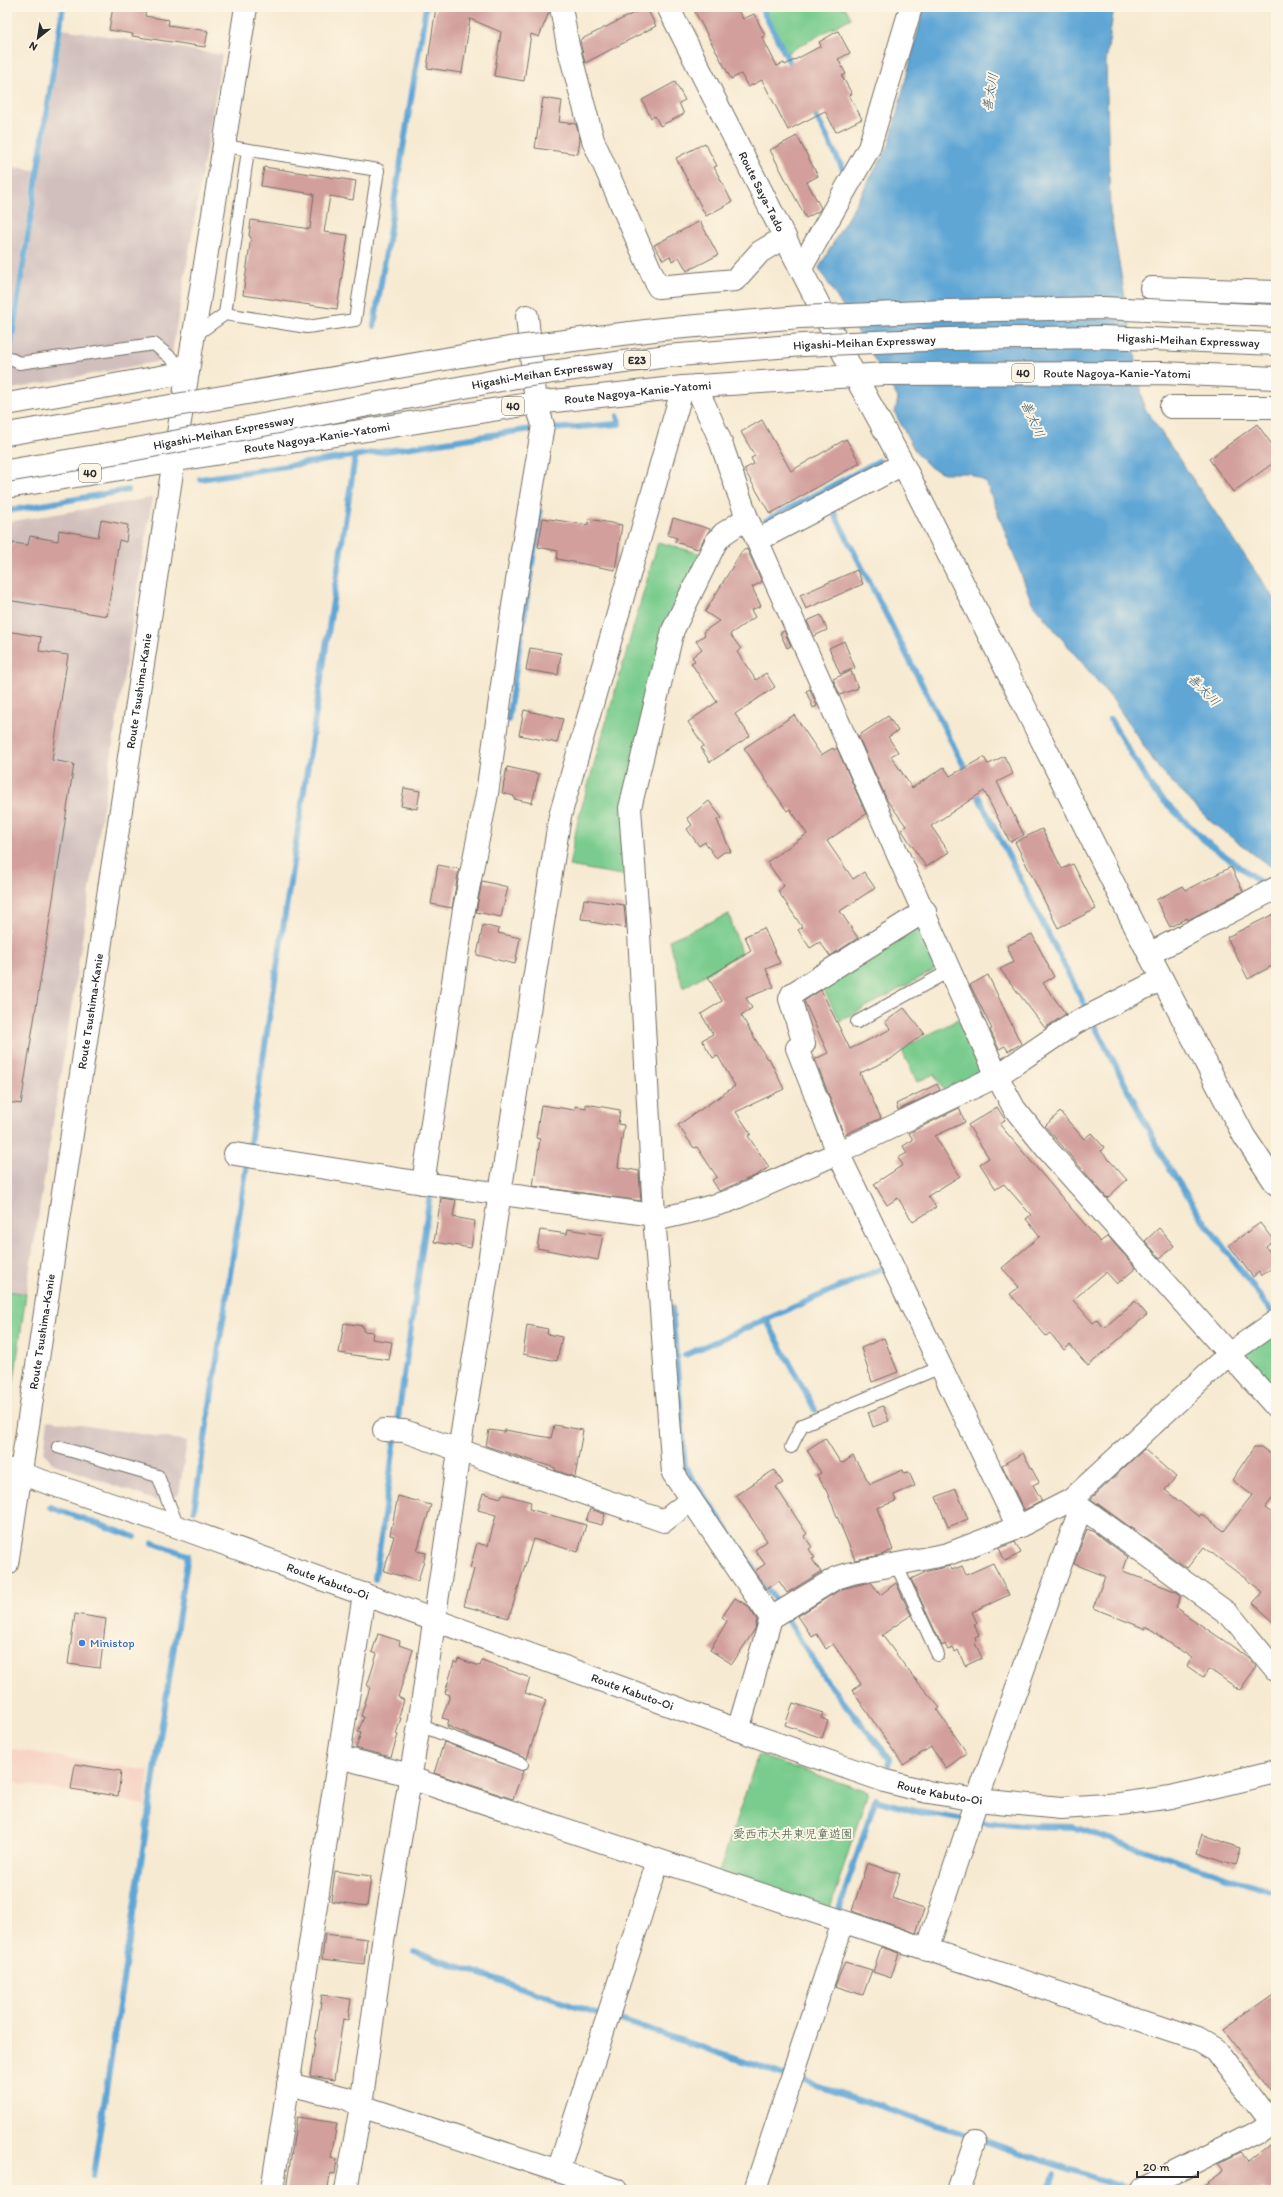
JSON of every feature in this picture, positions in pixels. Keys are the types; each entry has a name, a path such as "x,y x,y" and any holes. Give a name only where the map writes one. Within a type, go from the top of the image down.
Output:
{"main road":[{"name":"Route Tsushima-Kanie","path":"7,1564 14,1471 246,7"},
{"path":"561,7 568,46 593,140 658,288 735,280 760,252 785,237"},
{"name":"Route Saya-Tado","path":"668,7 855,376 903,464 1149,954 1244,1136 1276,1184"},
{"path":"801,268 869,148 911,7"},
{"path":"1151,288 1276,292"},
{"name":"E23","path":"7,434 509,348 662,329 800,317 954,311 1103,308 1276,316"},
{"path":"433,1184 464,909 487,794 514,599 542,425 536,403 527,316"},
{"name":"Higashi-Meihan Expressway","path":"7,471 131,450 516,377 667,356 803,345 949,339 1104,337 1276,344"},
{"path":"7,404 188,372"},
{"name":"Route Nagoya-Kanie-Yatomi","path":"7,487 174,459 536,403 690,387 885,374 1162,373 1276,378"},
{"path":"690,387 720,440 747,518 925,911 997,1076 1014,1108 1046,1148 1230,1353 1276,1407"},
{"path":"346,2190 361,2106 383,1942 419,1725 460,1451 560,816 690,387"},
{"path":"1172,407 1276,407"},
{"path":"758,540 903,464"},
{"path":"747,518 723,534 716,542 673,630 630,808 661,1217 673,1473 691,1500 779,1614"},
{"path":"1149,954 1276,888"},
{"path":"925,911 792,994 790,999 804,1044 798,1048 838,1153 1018,1527"},
{"path":"242,1155 661,1217 729,1200 838,1153 997,1076 1075,1023 1162,978"},
{"path":"738,1730 779,1614 836,1578 852,1573 948,1554 1076,1504 1230,1353 1276,1321"},
{"path":"394,1430 664,1521 691,1500"},
{"name":"Route Kabuto-Oi","path":"14,1471 178,1527 738,1730 885,1781 928,1792 977,1800 1061,1808 1120,1804 1171,1797 1276,1772"},
{"path":"1076,1504 1230,1615 1276,1671"},
{"path":"928,1950 1076,1504"},
{"path":"272,2190 295,2085 345,1758 364,1594"},
{"path":"345,1758 410,1776 658,1861 1198,2039 1215,2049 1273,2119 1257,2131 1140,2190"},
{"path":"558,2171 658,1861"},
{"path":"755,2190 843,1922"},
{"path":"295,2085 346,2098 361,2106 616,2190"},
{"path":"959,2190 975,2142"}],"lane":[{"path":"193,336 225,314 307,327 355,320 378,170 224,146"},
{"path":"225,314 248,150"},
{"path":"7,357 19,364 154,344 188,372"},
{"path":"856,1022 951,970"},
{"path":"791,1447 802,1425 941,1367"},
{"path":"58,1447 158,1476 178,1527"},
{"path":"896,1564 938,1655"},
{"path":"419,1725 522,1764"}],"shaded area":[{"path":"63,29 222,55 171,359 7,390 7,166 34,170 8,344 14,345"},
{"path":"152,498 26,1294 7,1291 7,522"},
{"path":"48,1420 187,1441 179,1494 160,1502 52,1463 44,1451"},
{"path":"7,1748 149,1771 145,1805 7,1781"}],"green space":[{"path":"761,7 845,7 851,18 785,54"},
{"path":"658,542 702,554 669,631 627,876 569,866 578,820"},
{"path":"729,914 741,953 683,988 669,940"},
{"path":"921,926 937,964 933,971 840,1021 820,983"},
{"path":"961,1018 986,1075 947,1096 934,1074 917,1082 901,1049"},
{"path":"7,1291 26,1294 7,1431"},
{"path":"1276,1331 1276,1394 1244,1359 1245,1351"},
{"name":"愛西市大井東児童遊園","path":"758,1755 868,1792 829,1911 718,1875"}],"water":[{"name":"善太川","path":"924,7 1114,7 1106,62 1110,211 1144,407 1276,602 1276,871 1211,822 1160,770 1113,700 1032,603 986,482 969,473 944,473 931,468 916,453 895,413 898,398 819,268 889,145"}],"building":[{"path":"113,7 146,8 145,16 169,20 168,25 208,31 205,47 132,36 133,34 109,30"},
{"path":"436,7 549,7 549,12 539,37 531,34 524,81 494,76 501,32 470,19 462,73 427,68"},
{"path":"646,7 656,26 585,63 580,40"},
{"path":"706,7 736,7 743,19 754,14 765,35 762,37 777,66 784,63 785,65 821,46 819,42 838,31 850,53 838,59 846,74 842,76 852,94 849,95 862,119 836,132 825,111 788,130 762,80 748,87 741,74 731,79 695,12"},
{"path":"675,82 685,100 679,103 684,114 660,126 655,116 651,118 642,100"},
{"path":"543,98 562,101 559,122 576,124 580,139 578,154 535,148"},
{"path":"797,136 818,176 807,182 821,208 819,211 806,218 770,150"},
{"path":"705,143 717,166 714,167 732,202 706,216 676,158"},
{"path":"264,167 356,181 353,200 330,196 324,232 348,235 337,309 243,295 251,237 249,236 251,220 310,229 314,194 261,186"},
{"path":"700,221 718,255 687,271 679,257 672,261 670,256 663,260 654,245"},
{"path":"762,420 791,471 846,439 860,463 770,514 744,469 754,464 751,458 755,456 741,432"},
{"path":"1257,424 1276,450 1276,461 1233,492 1209,459"},
{"path":"543,518 588,525 589,519 622,525 615,570 557,559 558,551 538,547"},
{"path":"673,518 710,529 698,549 675,542 677,538 668,535"},
{"path":"101,520 128,525 126,542 119,540 107,616 7,600 7,547 12,547 13,543 28,545 30,536 58,541 59,530 98,537"},
{"path":"747,549 762,582 752,587 761,606 751,610 755,617 730,634 741,649 737,652 756,680 766,673 775,687 735,714 750,736 710,762 701,748 704,746 688,722 717,702 691,663 695,661 692,657 702,649 696,641 705,635 703,632 719,621 705,612 742,551"},
{"path":"857,570 863,584 806,609 800,595"},
{"path":"821,615 827,630 814,636 807,621"},
{"path":"7,631 41,637 39,651 68,655 52,760 74,764 21,1104 7,1102"},
{"path":"784,631 791,646 787,648 780,633"},
{"path":"844,641 855,668 840,674 829,648"},
{"path":"530,648 561,653 558,675 526,670"},
{"path":"851,671 858,688 840,695 833,679"},
{"path":"810,689 817,706 813,708 806,691"},
{"path":"524,710 563,719 557,743 519,735"},
{"path":"794,715 821,755 833,748 834,750 837,748 866,814 827,841 853,879 864,872 875,888 840,911 858,938 830,956 820,942 810,948 798,930 802,927 778,891 784,886 767,862 807,834 790,809 787,811 744,748"},
{"path":"888,716 898,731 888,737 898,752 891,756 912,788 944,767 950,776 984,757 989,764 1004,756 1013,774 997,782 1024,835 1010,842 984,791 931,826 949,852 926,867 901,829 906,826 887,800 858,736"},
{"path":"507,767 539,774 532,803 514,799 514,796 502,793"},
{"path":"404,788 420,791 417,809 401,806"},
{"path":"709,801 722,818 717,820 731,852 724,852 716,858 705,842 699,846 687,829 692,825 687,818"},
{"path":"1042,829 1062,869 1073,864 1096,909 1058,928 1015,842"},
{"path":"438,865 459,869 452,908 431,904"},
{"path":"1231,867 1243,891 1188,920 1187,918 1170,927 1156,900 1183,886 1186,890"},
{"path":"482,881 508,887 501,917 476,912"},
{"path":"584,899 624,905 626,928 581,919"},
{"path":"1276,913 1276,964 1248,979 1227,937"},
{"path":"483,925 499,929 498,933 520,938 515,964 477,955"},
{"path":"764,928 780,963 766,969 774,987 746,998 752,1008 741,1015 767,1059 769,1058 784,1089 736,1112 751,1134 748,1136 769,1167 757,1175 719,1191 712,1180 717,1177 697,1147 694,1148 678,1125 735,1086 718,1056 713,1058 702,1040 713,1034 701,1014 722,1001 708,977 751,951 745,936"},
{"path":"1032,934 1054,977 1043,983 1066,1014 1045,1028 1000,969 1014,962 1007,946"},
{"path":"988,975 1021,1044 1008,1051 1005,1046 999,1049 990,1030 992,1029 970,985"},
{"path":"821,990 850,1049 891,1029 885,1022 904,1008 924,1033 891,1059 860,1073 881,1118 844,1135 815,1059 828,1053 804,1001"},
{"path":"937,1084 940,1090 898,1110 896,1104"},
{"path":"586,1104 620,1110 618,1124 624,1125 618,1167 639,1171 641,1201 533,1186 540,1139 536,1138 541,1105 575,1110 575,1106 586,1108"},
{"path":"997,1107 1005,1120 1000,1125 1100,1242 1108,1236 1136,1268 1117,1284 1106,1272 1073,1300 1093,1323 1097,1320 1104,1328 1135,1301 1147,1315 1088,1366 1070,1345 1064,1350 1050,1333 1046,1336 1010,1294 1019,1287 1002,1268 1040,1236 1026,1219 1031,1215 1004,1184 996,1189 980,1164 989,1158 968,1125"},
{"path":"959,1108 965,1122 935,1136 960,1176 928,1196 936,1207 913,1222 898,1198 887,1205 874,1184 903,1165 898,1158 907,1153 903,1146 913,1140 909,1133"},
{"path":"1060,1112 1084,1139 1091,1133 1104,1147 1101,1151 1127,1180 1107,1198 1045,1126"},
{"path":"441,1198 456,1200 453,1217 475,1221 471,1248 434,1242"},
{"path":"1260,1223 1274,1241 1266,1247 1276,1260 1276,1265 1261,1276 1259,1272 1253,1277 1229,1245"},
{"path":"1159,1228 1174,1246 1160,1258 1145,1241"},
{"path":"568,1229 603,1235 598,1260 537,1248 540,1230 567,1234"},
{"path":"344,1323 363,1326 363,1331 373,1332 372,1339 392,1342 389,1360 339,1353"},
{"path":"527,1325 548,1329 547,1334 562,1337 557,1361 523,1354"},
{"path":"884,1338 898,1372 872,1382 861,1348"},
{"path":"883,1406 889,1421 873,1427 868,1412"},
{"path":"554,1425 583,1430 575,1477 555,1470 555,1468 486,1446 489,1430 504,1432 505,1430 551,1438"},
{"path":"825,1438 840,1462 843,1463 853,1456 870,1484 903,1470 904,1473 909,1472 915,1486 894,1495 896,1501 877,1508 893,1550 881,1555 855,1560 827,1492 817,1475 821,1473 807,1450"},
{"path":"1254,1447 1261,1447 1276,1458 1276,1494 1265,1508 1276,1516 1276,1624 1253,1603 1263,1592 1204,1547 1187,1568 1091,1499 1144,1449 1176,1477 1165,1490 1199,1517 1201,1514 1224,1531 1252,1495 1232,1480"},
{"path":"1023,1453 1039,1482 1033,1485 1042,1501 1024,1510 1002,1465"},
{"path":"774,1470 783,1483 776,1487 807,1534 804,1536 812,1547 809,1549 815,1558 812,1559 821,1572 787,1593 779,1581 767,1589 755,1571 765,1564 755,1550 767,1541 736,1495"},
{"path":"956,1489 968,1519 948,1527 936,1497"},
{"path":"483,1493 501,1498 502,1494 531,1502 529,1509 586,1525 578,1552 533,1539 509,1618 464,1606 474,1569 470,1568 477,1543 488,1546 496,1515 478,1510"},
{"path":"398,1496 431,1505 417,1551 426,1553 418,1581 384,1571 394,1536 390,1535"},
{"path":"590,1509 605,1514 602,1525 586,1521"},
{"path":"1087,1529 1094,1532 1128,1557 1123,1571 1177,1592 1181,1595 1176,1608 1248,1657 1256,1667 1240,1690 1209,1669 1203,1677 1187,1666 1192,1658 1146,1627 1146,1629 1093,1608 1105,1576 1074,1564"},
{"path":"1015,1542 1021,1553 1005,1561 999,1548"},
{"path":"993,1563 1009,1595 972,1612 977,1623 974,1624 979,1636 975,1638 975,1643 982,1658 965,1666 958,1650 955,1652 953,1648 948,1650 945,1644 942,1646 911,1579 928,1571 950,1566 952,1570 962,1566 966,1575"},
{"path":"871,1582 880,1595 896,1583 911,1615 882,1635 911,1674 940,1708 937,1710 967,1753 946,1768 931,1747 903,1765 852,1690 861,1684 833,1644 826,1649 817,1634 812,1637 798,1616 841,1589"},
{"path":"735,1598 748,1606 757,1620 755,1629 732,1664 710,1650 727,1621 722,1617"},
{"path":"75,1614 106,1619 100,1668 68,1664"},
{"path":"378,1634 400,1641 399,1645 413,1650 398,1697 404,1700 399,1717 401,1718 396,1734 398,1735 391,1757 356,1748 361,1733 358,1732 364,1717 361,1716 370,1687 367,1686 377,1654 372,1652"},
{"path":"458,1659 480,1666 482,1660 530,1678 525,1693 546,1700 527,1759 447,1726 449,1720 442,1718 450,1695 445,1693 454,1662 457,1663"},
{"path":"793,1703 823,1713 821,1718 828,1721 822,1738 785,1725"},
{"path":"444,1742 523,1771 513,1799 434,1773"},
{"path":"75,1764 121,1771 118,1796 71,1789"},
{"path":"1202,1834 1240,1848 1235,1866 1196,1853"},
{"path":"867,1863 900,1874 892,1898 924,1909 916,1933 852,1911"},
{"path":"335,1871 371,1876 367,1906 331,1901"},
{"path":"325,1934 367,1939 364,1964 322,1959"},
{"path":"881,1947 899,1953 891,1978 873,1972"},
{"path":"845,1962 872,1970 863,1995 835,1986"},
{"path":"1276,1992 1276,2098 1223,2030"},
{"path":"322,1995 351,1999 348,2020 343,2019 334,2080 310,2076"},
{"path":"297,2117 337,2123 331,2158 337,2159 335,2174 330,2173 328,2190 286,2190"},
{"path":"1276,2138 1276,2190 1197,2190 1224,2171 1219,2164 1241,2153 1248,2161"}],"waterway":[{"path":"11,344 63,7"},
{"path":"374,326 426,7"},
{"path":"761,7 793,69"},
{"path":"813,110 843,169"},
{"path":"550,429 619,424 618,416"},
{"path":"200,479 532,429"},
{"path":"194,1510 355,457"},
{"path":"766,521 879,461"},
{"path":"7,511 128,490"},
{"path":"832,509 968,774"},
{"path":"508,720 540,512"},
{"path":"1110,719 1153,790 1204,840 1264,885"},
{"path":"974,788 1087,1010"},
{"path":"1093,1022 1165,1161 1199,1214 1270,1310"},
{"path":"375,1579 431,1187"},
{"path":"685,1355 885,1267"},
{"path":"672,1308 685,1468 772,1595 827,1682 890,1759 888,1764"},
{"path":"766,1319 815,1410"},
{"path":"50,1507 135,1537"},
{"path":"93,2176 188,1555 153,1543"},
{"path":"838,1912 876,1798"},
{"path":"875,1800 919,1812 959,1819"},
{"path":"981,1822 1024,1826 1073,1827 1276,1893"},
{"path":"415,1952 603,2015"},
{"path":"617,2019 787,2076"},
{"path":"801,2080 1132,2190"},
{"path":"1049,2190 1054,2174"}],"place":[{"name":"Ministop","path":"82,1643"}]}
